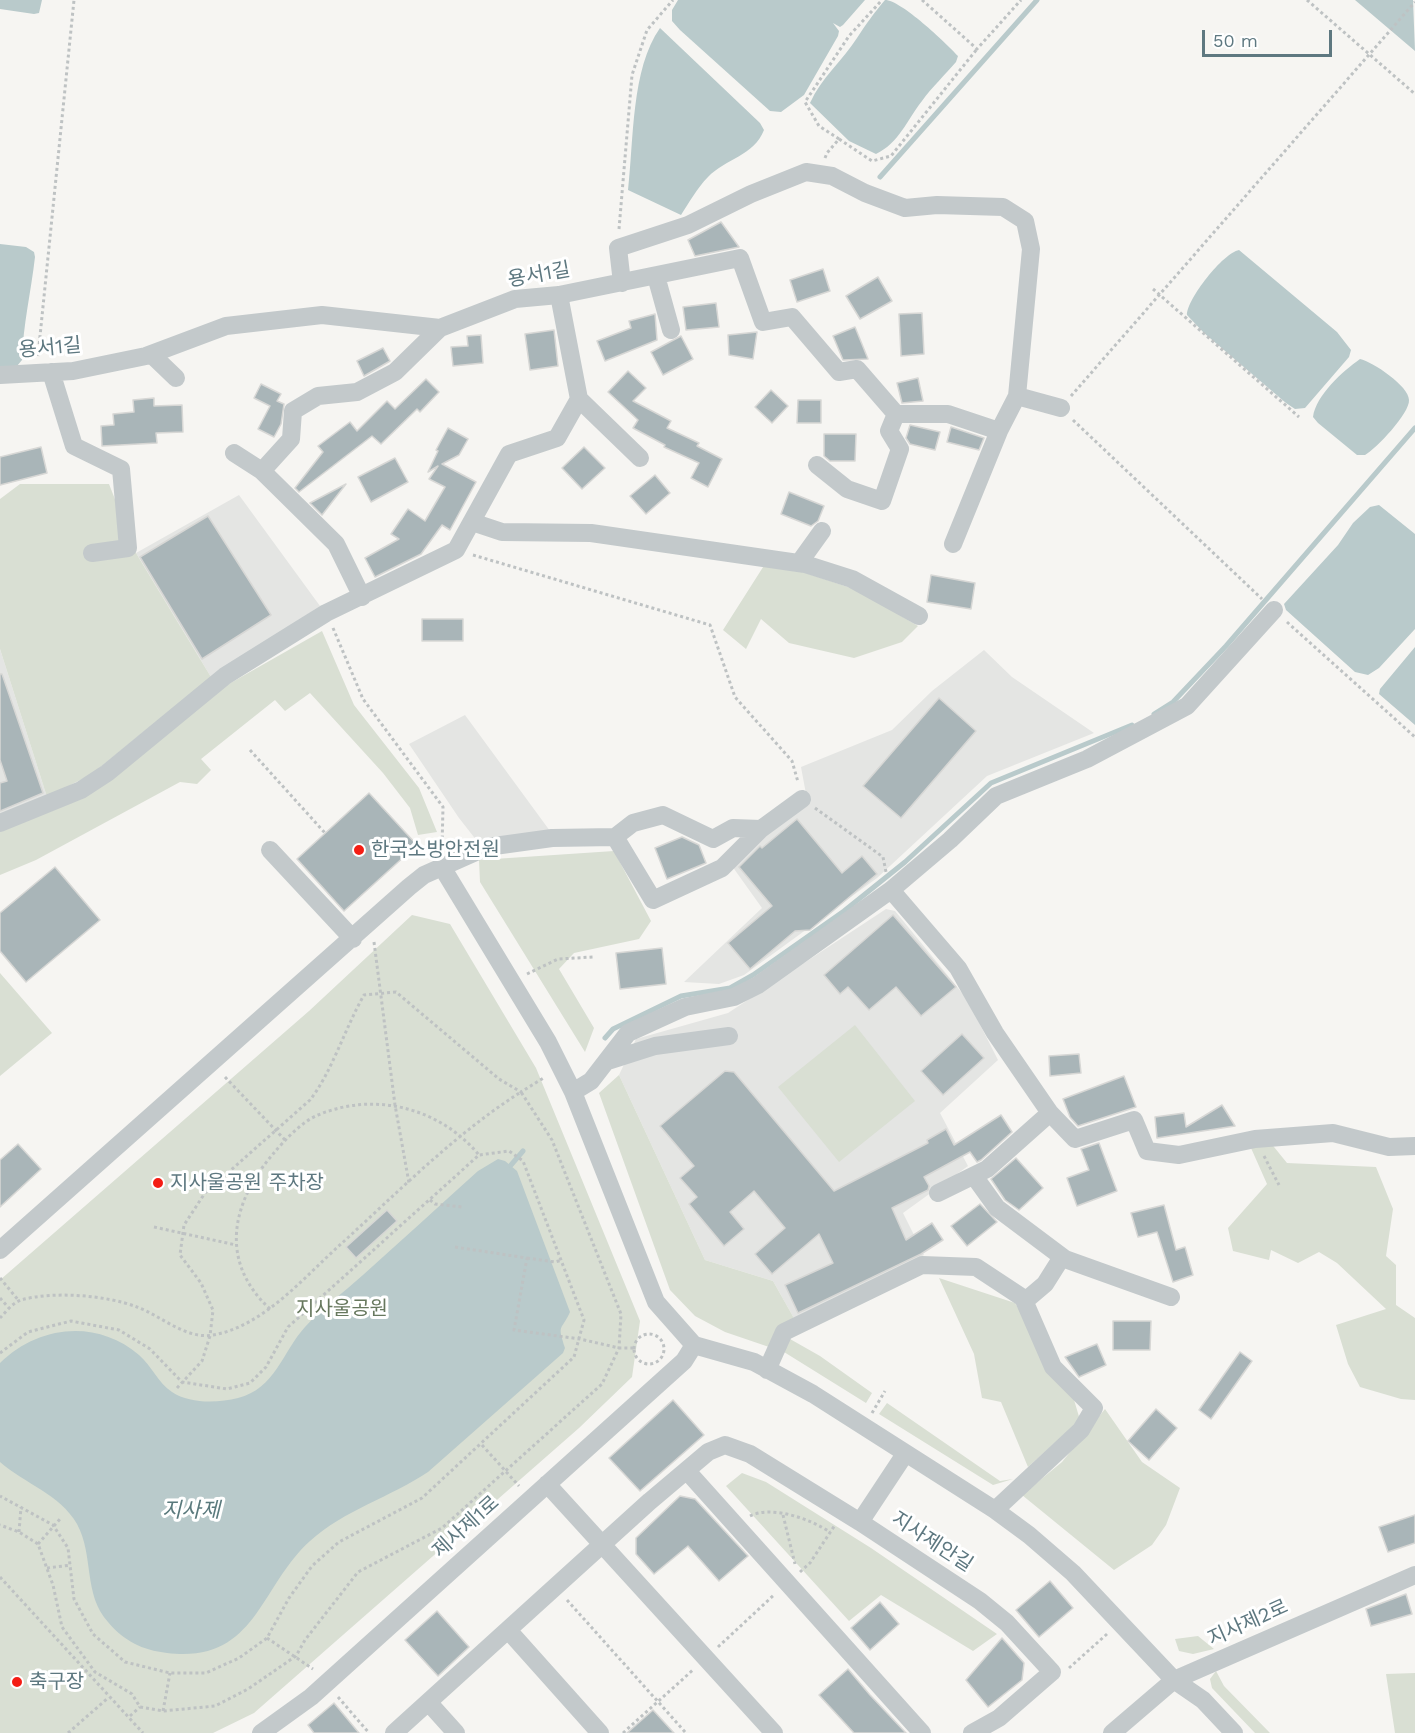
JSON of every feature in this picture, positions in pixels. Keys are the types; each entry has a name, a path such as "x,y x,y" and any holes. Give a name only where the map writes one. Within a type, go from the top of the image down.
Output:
{"street":[{"path":"622,283 618,248 688,225 751,194 806,172 832,176 865,193 905,208 937,205 1003,207 1024,221 1031,249 1017,396 999,431 953,544"},
{"name":"용서1길","path":"0,375 73,371 151,354 226,326 322,315 440,328 515,299 559,295 740,258 763,322 792,317 839,372 857,369 896,414"},
{"path":"656,276 671,330"},
{"path":"559,295 579,399 640,458"},
{"path":"262,471 291,439 293,411 318,396 357,392 395,372 440,328"},
{"path":"151,354 176,378"},
{"path":"44,372 74,446 121,469 129,548 92,553"},
{"path":"1017,396 1061,408"},
{"path":"0,823 81,790 107,773 225,676 326,613 456,550 508,454 556,438 579,399"},
{"path":"817,465 847,489 882,501 900,449 889,431 896,414 948,414 999,431"},
{"path":"234,453 262,471 336,544 362,597"},
{"path":"472,522 502,532 591,533 800,563 852,579 919,616"},
{"path":"800,563 822,531"},
{"path":"573,1092 591,1081 628,1033 686,1007 734,997 758,985 891,890 950,840 996,796 1088,759 1187,706 1274,610"},
{"path":"615,837 653,900 722,868 761,829 802,799"},
{"path":"0,1250 424,875 487,847 552,838 615,837 633,823 663,815 713,839 733,828 761,829"},
{"path":"270,850 353,939"},
{"path":"442,867 548,1042 573,1092 656,1302 694,1345 717,1350 767,1370 995,1510 1073,1573 1174,1680 1203,1700 1233,1733"},
{"path":"891,890 958,968 995,1033 1050,1113 1075,1139 1134,1120 1147,1151 1179,1155 1255,1139 1333,1133 1389,1147 1415,1146"},
{"path":"608,1061 655,1046 729,1036"},
{"path":"938,1192 987,1169 1050,1113"},
{"path":"974,1176 997,1208 1062,1257 1171,1297"},
{"path":"1025,1301 1045,1284 1062,1257"},
{"path":"767,1370 784,1332 922,1265 976,1267 1025,1301 1053,1367 1094,1408 1081,1430 995,1510"},
{"name":"제사제1로","path":"261,1733 310,1697 684,1361 694,1345"},
{"name":"지사제안길","path":"394,1733 708,1452 725,1445 750,1454 860,1522 980,1601 1007,1623 1052,1672 999,1718 972,1733"},
{"path":"860,1522 905,1454"},
{"path":"687,1471 922,1733"},
{"path":"547,1484 774,1733"},
{"name":"지사제2로","path":"1112,1733 1174,1680 1415,1575"},
{"path":"508,1630 600,1733"},
{"path":"429,1703 456,1733"}],"path":[{"path":"44,372 74,0"},
{"path":"618,248 632,75 647,30 673,0"},
{"path":"882,0 849,36 805,102 819,126 872,161 891,156 977,49 1021,0"},
{"path":"921,0 977,49"},
{"path":"1306,0 1415,94"},
{"path":"1256,594 1061,408 1415,2"},
{"path":"822,174 826,153 839,139"},
{"path":"1152,289 1299,417"},
{"path":"456,550 711,625 735,697 792,761 802,799 883,857 885,864"},
{"path":"1274,610 1415,737"},
{"path":"326,613 363,699 443,807 442,867"},
{"path":"250,750 325,833"},
{"path":"374,942 395,1106 409,1183"},
{"path":"512,981 558,959 593,957"},
{"path":"0,1530 2,1526 19,1532 38,1544 47,1568 62,1627 95,1672 132,1694 140,1707 163,1711 215,1706 248,1689 296,1656 305,1640 358,1572 442,1528 602,1384 619,1348 621,1314 552,1140 521,1092 499,1079 396,992 364,995 345,1029 322,1085 310,1100 205,1193 184,1225 180,1255 201,1283 213,1310 210,1336 202,1361 177,1388"},
{"path":"225,1077 285,1140"},
{"path":"0,1318 19,1301 74,1294 137,1307 173,1327 210,1336 239,1328 270,1309 498,1106 545,1077"},
{"path":"270,1309 241,1269 236,1245 238,1211 256,1174 285,1140 317,1115 373,1102 395,1106 425,1114 463,1136 479,1155"},
{"path":"1255,1139 1279,1185"},
{"path":"0,1353 28,1332 71,1321 119,1330 150,1349 182,1382 226,1389 250,1383 266,1366 288,1327 479,1155 509,1151 523,1161 584,1320 574,1358 482,1445 422,1498 339,1542 312,1566 289,1598 267,1638 239,1658 206,1673 170,1673 125,1662 93,1634 74,1599 68,1548 54,1525 0,1496"},
{"path":"464,1169 468,1173"},
{"path":"430,1200 435,1204 462,1207"},
{"path":"154,1227 236,1245"},
{"path":"455,1246 555,1262 562,1260"},
{"path":"371,1254 376,1258"},
{"path":"527,1258 514,1330 580,1339 619,1348 634,1348"},
{"path":"0,1278 19,1301"},
{"path":"0,1298 9,1308"},
{"path":"657,1335 662,1342 663,1352 654,1363 640,1361 634,1348 641,1336 657,1335"},
{"path":"863,1427 885,1391"},
{"path":"482,1445 520,1487"},
{"path":"19,1532 21,1506"},
{"path":"745,1518 761,1510 818,1525 830,1533"},
{"path":"783,1515 797,1575 810,1563 838,1521"},
{"path":"38,1544 60,1519"},
{"path":"47,1568 71,1565"},
{"path":"0,1576 108,1698 143,1733"},
{"path":"714,1651 780,1589"},
{"path":"563,1596 686,1733"},
{"path":"1066,1671 1107,1633"},
{"path":"267,1638 313,1669"},
{"path":"623,1733 697,1665"},
{"path":"163,1711 170,1673"},
{"path":"338,1697 369,1733"},
{"path":"68,1733 108,1698"},
{"path":"129,1717 140,1707"}],"shaded area":[{"path":"239,495 320,606 211,677 136,553"},
{"path":"0,649 47,797 0,815"},
{"path":"984,650 1012,677 1094,733 987,776 877,878 744,975 719,984 684,982 762,908 732,866 806,794 801,767 892,730 932,691"},
{"path":"465,715 550,831 477,841 459,818 409,744"},
{"path":"886,909 895,911 967,999 998,1060 940,1113 968,1166 903,1213 924,1255 795,1320 773,1281 705,1260 619,1075 636,1039 728,1013"}],"green space":[{"path":"20,484 109,484 136,553 211,677 92,774 47,797 0,649 0,499"},
{"path":"765,564 806,573 857,590 918,626 902,642 854,658 789,643 761,619 746,649 723,630"},
{"path":"322,631 354,705 419,788 437,832 418,835 410,808 383,773 310,693 285,711 275,700 201,759 211,770 197,784 180,782 36,860 0,875 0,829 97,788 220,689"},
{"path":"614,851 651,921 639,939 574,953 559,969 594,1028 585,1052 480,882 479,860"},
{"name":"지사울공원","path":"412,915 450,924 536,1068 640,1321 632,1377 579,1428 254,1713 213,1733 0,1733 0,1280 309,1011"},
{"path":"0,973 52,1033 0,1076"},
{"path":"855,1025 915,1101 839,1162 778,1087"},
{"path":"619,1075 705,1260 773,1281 795,1320 772,1348 725,1332 695,1316 670,1290 599,1093"},
{"path":"1270,1142 1287,1163 1376,1167 1393,1209 1386,1256 1396,1265 1396,1305 1415,1318 1415,1400 1401,1399 1360,1387 1348,1364 1336,1325 1386,1309 1337,1263 1319,1252 1298,1263 1271,1250 1269,1260 1233,1251 1228,1228 1267,1184 1251,1148"},
{"path":"939,1278 1015,1303 1072,1393 1080,1420 1028,1467 1001,1402 982,1398 974,1354"},
{"path":"790,1339 820,1356 872,1393 866,1403 784,1352"},
{"path":"887,1403 1000,1481 1013,1479 993,1485 879,1414"},
{"path":"1105,1409 1142,1462 1180,1488 1166,1525 1152,1545 1114,1570 1022,1495 1062,1462"},
{"path":"742,1473 766,1482 871,1548 997,1634 973,1651 881,1595 849,1621 726,1486"},
{"path":"1198,1636 1214,1649 1193,1654 1179,1651 1175,1639"},
{"path":"1216,1671 1224,1686 1270,1733 1255,1733 1212,1688 1210,1679"},
{"path":"1415,1673 1415,1733 1395,1733 1386,1674"}],"water":[{"path":"0,0 42,0 39,13 34,14 0,9"},
{"path":"678,0 865,0 843,25 840,27 833,23 839,31 838,36 804,95 781,112 770,111 680,30 672,21 672,10"},
{"path":"885,0 912,14 958,56 956,62 926,96 897,137 876,154 849,141 810,103 820,85"},
{"path":"1355,0 1413,0 1415,51"},
{"path":"660,28 760,123 764,130 759,139 746,152 708,177 681,215 628,190 639,84 651,45"},
{"path":"0,244 26,247 34,252 35,257 25,321 22,360 17,366 0,367"},
{"path":"1239,250 1337,332 1351,350 1349,357 1305,408 1295,409 1286,403 1204,333 1187,315 1193,299 1207,278 1224,259"},
{"path":"1360,359 1397,382 1409,400 1398,422 1365,455 1357,455 1313,417 1319,400 1325,392 1338,377"},
{"path":"1379,505 1415,534 1415,629 1379,668 1368,675 1355,672 1286,610 1284,604 1338,545 1353,523 1370,507"},
{"path":"1415,647 1415,725 1379,694 1380,689"},
{"name":"지사제","path":"498,1159 505,1161 517,1171 570,1312 561,1328 565,1348 563,1353 428,1472 353,1512 323,1530 310,1541 293,1559 253,1618 238,1635 220,1647 197,1653 167,1653 149,1650 120,1634 108,1622 95,1600 86,1549 77,1524 52,1497 0,1462 0,1363 15,1350 50,1334 68,1331 87,1332 123,1343 148,1364 172,1392 187,1399 222,1401 251,1393 270,1378 297,1337 319,1313 478,1171"}],"building":[{"path":"721,222 739,247 695,256 688,240"},
{"path":"823,269 830,291 797,302 790,280"},
{"path":"878,277 892,301 860,319 846,296"},
{"path":"716,303 719,327 686,330 683,307"},
{"path":"922,313 924,354 901,356 899,314"},
{"path":"655,314 657,340 605,361 597,341 631,328 629,321"},
{"path":"855,327 868,359 843,360 833,336"},
{"path":"554,330 558,366 530,370 525,334"},
{"path":"757,332 753,359 729,355 728,335"},
{"path":"481,335 483,363 453,366 451,347 468,346 467,336"},
{"path":"681,336 693,359 663,375 651,352"},
{"path":"383,348 390,361 364,376 357,361"},
{"path":"628,371 646,388 633,401 671,421 667,428 699,443 697,446 722,459 708,487 691,478 699,463 664,447 665,445 633,428 638,420 608,392"},
{"path":"918,378 923,401 902,403 897,383"},
{"path":"426,379 439,392 420,412 417,409 381,444 372,436 299,492 295,488 323,452 318,446 350,422 357,431 387,401 395,409"},
{"path":"261,384 281,394 277,401 284,404 281,424 274,437 258,429 270,406 254,398"},
{"path":"771,390 788,406 772,423 755,407"},
{"path":"154,398 154,406 182,405 183,432 156,433 157,443 102,446 101,426 114,425 113,414 134,412 133,400"},
{"path":"798,400 821,400 821,423 797,423"},
{"path":"910,425 940,432 935,450 910,444 906,438"},
{"path":"951,427 984,438 979,450 947,442"},
{"path":"448,428 468,439 459,455 442,464 476,482 450,530 442,525 421,554 375,577 365,558 399,539 391,534 408,509 425,521 445,487 429,479 438,466 428,472 438,451 436,450"},
{"path":"824,434 856,434 855,461 830,461 824,456"},
{"path":"41,447 47,473 0,485 0,457"},
{"path":"584,447 605,468 582,489 562,468"},
{"path":"395,458 408,482 371,502 358,477"},
{"path":"655,475 670,493 646,514 630,496"},
{"path":"346,484 322,515 310,503"},
{"path":"789,492 824,506 818,521 811,526 781,514"},
{"path":"208,516 271,615 202,659 140,557"},
{"path":"931,575 975,583 971,609 927,602"},
{"path":"422,619 463,619 463,641 422,641"},
{"path":"0,674 2,674 43,793 0,811 0,783 7,781 0,760"},
{"path":"939,698 976,731 901,818 863,786"},
{"name":"한국소방안전원","path":"369,793 417,845 344,911 297,859"},
{"path":"797,819 842,873 862,856 877,874 810,930 795,931 750,969 728,943 772,906 739,867 760,846 762,848"},
{"path":"682,837 699,845 706,863 667,879 655,848"},
{"path":"55,867 100,920 26,982 0,951 0,913"},
{"path":"893,915 956,987 921,1016 896,987 869,1010 848,987 840,994 824,975"},
{"path":"662,948 666,984 620,989 616,953"},
{"path":"962,1034 984,1058 943,1095 921,1071"},
{"path":"1079,1054 1081,1073 1050,1076 1049,1056"},
{"path":"725,1071 734,1072 834,1191 928,1143 927,1140 946,1129 954,1145 1001,1115 1012,1132 981,1160 977,1162 970,1152 924,1177 929,1186 928,1190 892,1208 906,1240 932,1223 943,1240 921,1254 798,1313 785,1285 833,1263 819,1234 772,1274 755,1254 785,1228 754,1191 730,1212 744,1229 724,1246 689,1204 697,1197 680,1178 694,1166 660,1126"},
{"path":"1124,1076 1136,1107 1078,1126 1070,1117 1063,1099"},
{"path":"1222,1105 1235,1126 1157,1138 1155,1117 1184,1113 1186,1127"},
{"path":"1099,1143 1117,1191 1077,1206 1067,1178 1089,1170 1081,1149"},
{"path":"18,1144 41,1169 0,1207 0,1160"},
{"path":"1016,1158 1043,1188 1019,1210 1005,1200 991,1179"},
{"path":"980,1204 997,1222 967,1246 951,1226"},
{"path":"1164,1205 1176,1250 1185,1247 1193,1275 1173,1282 1157,1232 1138,1237 1131,1213"},
{"path":"387,1210 397,1221 356,1258 346,1247"},
{"path":"1113,1321 1151,1321 1150,1350 1113,1350"},
{"path":"1097,1344 1106,1365 1079,1377 1065,1357"},
{"path":"1240,1352 1252,1361 1211,1419 1199,1410"},
{"path":"673,1400 704,1435 640,1491 609,1458"},
{"path":"1156,1409 1177,1428 1149,1460 1128,1441"},
{"path":"680,1496 695,1499 748,1556 719,1581 688,1546 654,1574 636,1554 636,1538"},
{"path":"1415,1515 1415,1543 1388,1552 1379,1527"},
{"path":"1050,1581 1073,1608 1039,1637 1016,1610"},
{"path":"1406,1594 1412,1614 1371,1626 1366,1609"},
{"path":"880,1602 899,1624 870,1650 851,1628"},
{"path":"437,1611 469,1647 438,1676 405,1640"},
{"path":"1002,1638 1024,1663 1022,1680 988,1707 966,1680"},
{"path":"848,1669 906,1733 854,1733 819,1695"},
{"path":"334,1703 359,1733 314,1733 308,1725"},
{"path":"653,1710 674,1733 627,1733"}],"waterway":[{"path":"880,177 1037,0"},
{"path":"1154,714 1173,702 1226,646 1415,428"},
{"path":"605,1038 613,1029 681,996 730,988 753,975 844,911 905,862 991,783 1132,725"},
{"path":"511,1165 523,1151"}],"place":[{"name":"한국소방안전원","path":"359,850"},
{"name":"지사울공원 주차장","path":"158,1183"},
{"name":"축구장","path":"17,1682"}]}
